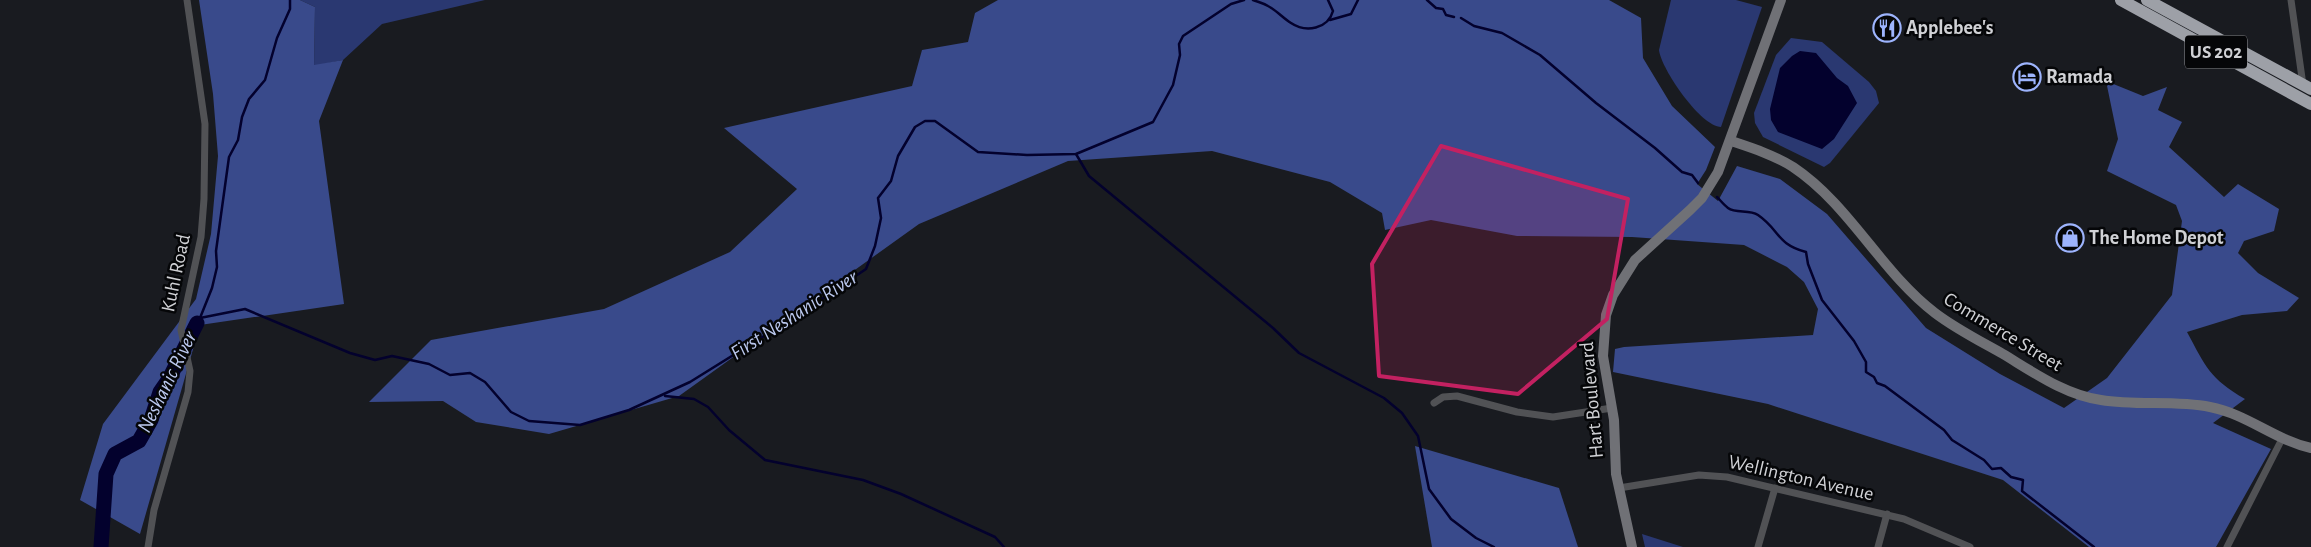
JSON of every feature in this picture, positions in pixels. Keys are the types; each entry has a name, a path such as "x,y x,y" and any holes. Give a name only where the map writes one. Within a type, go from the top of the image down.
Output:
{"highway":[{"name":"US 202","path":"2121,0 2311,104"},
{"name":"US 202","path":"2147,0 2307,87"}],"street":[{"name":"Kuhl Road","path":"148,547 150,526 188,392 190,371 182,339 182,324 201,237 206,152 203,105 187,0"},
{"name":"Hart Boulevard","path":"1632,547 1619,488 1612,408 1603,356 1603,335 1606,315 1613,296 1635,260 1702,198 1718,172 1731,141 1781,0"},
{"path":"2291,0 2307,87"},
{"name":"Commerce Street","path":"1731,141 1782,161 1806,177 1836,206 1898,278 1934,312 1967,334 2059,386 2075,394 2104,401 2210,407 2244,418 2311,448"},
{"path":"1434,403 1443,398 1457,396 1517,412 1553,416 1612,408"},
{"path":"2227,547 2283,437"},
{"name":"Wellington Avenue","path":"1619,488 1687,476 1713,474 1841,505 1887,514 1938,532 1970,547"},
{"path":"1758,547 1774,488"},
{"path":"1878,547 1887,514"}],"highlighted area":[{"path":"1441,146 1628,199 1607,319 1518,394 1379,376 1372,264"}],"shaded area":[{"path":"199,0 300,0 315,7 314,65 343,60 319,121 344,304 200,325 140,534 80,500 103,424 196,299 211,234 218,156 213,94"},
{"path":"300,0 485,0 382,24 343,60 314,66 315,7"},
{"path":"998,0 1609,0 1641,18 1643,58 1672,106 1715,147 1706,170 1697,184 1718,201 1737,166 1780,179 1827,214 1926,328 2000,374 2064,408 2107,378 2172,295 2182,221 2176,205 2107,171 2118,139 2106,81 2143,96 2167,87 2158,110 2182,122 2169,147 2224,197 2238,184 2279,209 2274,231 2244,241 2238,253 2258,273 2299,298 2287,311 2242,315 2187,332 2204,363 2216,378 2223,385 2245,399 2213,423 2271,449 2216,547 2089,547 2003,480 1768,404 1613,372 1615,349 1624,347 1813,335 1818,309 1804,282 1787,267 1744,245 1632,237 1517,236 1431,220 1385,230 1382,213 1330,182 1212,151 1068,161 919,224 679,396 549,434 476,422 443,401 369,402 431,340 604,309 730,252 797,189 724,128 912,86 922,50 968,42 975,13"},
{"path":"1671,0 1736,0 1762,7 1721,127 1703,118 1693,108 1674,83 1661,59 1659,50"},
{"path":"1791,38 1822,42 1869,82 1876,91 1879,103 1830,163 1824,167 1763,137 1755,123 1754,113 1776,55"},
{"path":"1800,51 1816,53 1837,78 1848,86 1857,103 1834,139 1822,149 1778,132 1771,120 1770,109 1780,68"},
{"path":"1415,446 1559,488 1578,547 1432,547"},
{"path":"1642,534 1683,547 1645,547"}],"waterway":[{"path":"200,318 212,288 217,267 216,251 229,157 238,140 242,117 249,99 265,80 277,38 290,9 290,0"},
{"name":"First Neshanic River","path":"197,323 200,318 245,309 350,353 375,360 392,356 429,364 450,375 470,373 485,382 511,412 529,421 580,425 629,410 690,382 798,315 866,269 875,246 881,218 878,198 891,181 898,156 915,127 925,121 935,121 978,152 1027,155 1076,154 1153,122 1173,85 1180,55 1179,44 1183,36 1231,4 1244,0"},
{"name":"First Neshanic River","path":"1253,0 1264,4 1288,21 1303,28 1316,28 1326,22 1333,11 1328,0"},
{"path":"1330,20 1351,14 1358,0"},
{"path":"1427,0 1436,8 1443,9 1446,15 1454,17"},
{"path":"1461,18 1474,26 1502,33 1540,55 1682,172 1692,175 1698,183"},
{"path":"1076,154 1089,176 1273,328 1299,353 1384,398 1402,413 1418,436 1429,489 1451,519 1476,538 1494,547"},
{"path":"1717,197 1731,210 1751,212 1758,215 1771,226 1783,241 1796,249 1806,252 1808,264 1822,300 1854,341 1866,362 1866,372 1874,377 1877,383 1885,386 1944,430 1952,440 1984,460 1992,469 2001,468 2011,477 2023,480 2022,491 2094,547"},
{"name":"Neshanic River","path":"101,547 106,474 115,454 139,441 151,420 160,392 169,379 197,323"},
{"path":"665,396 694,399 708,407 729,430 765,460 863,480 901,494 995,537 1004,547"}],"place":[{"name":"Applebee's","path":"1887,28"},
{"name":"Ramada","path":"2027,77"},
{"name":"The Home Depot","path":"2070,238"}]}
